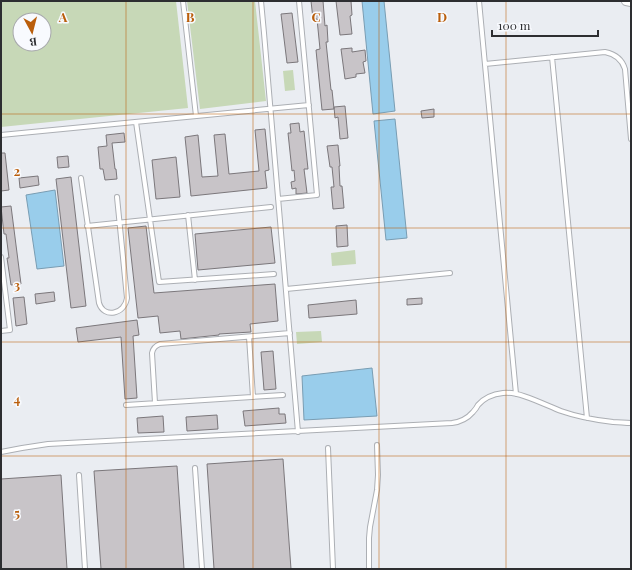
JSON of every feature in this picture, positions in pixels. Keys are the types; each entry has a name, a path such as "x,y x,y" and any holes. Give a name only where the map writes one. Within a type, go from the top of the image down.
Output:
{"street":[{"path":"626,1 631,2"}],"lane":[{"path":"183,1 196,116"},
{"path":"261,1 298,432"},
{"path":"278,200 318,195 299,1"},
{"path":"479,1 516,394"},
{"path":"485,64 605,52 614,54 624,66 631,139"},
{"path":"552,57 587,418"},
{"path":"1,135 309,105"},
{"path":"136,122 159,282 274,274"},
{"path":"80,178 98,303 103,310 110,313 119,311 124,307 127,298 117,197"},
{"path":"88,226 271,207"},
{"path":"188,215 195,280"},
{"path":"1,259 10,330 1,331"},
{"path":"286,288 450,273"},
{"path":"155,403 152,351 155,346 160,344 290,333"},
{"path":"249,336 253,397"},
{"path":"1,452 48,444 298,432 456,422 465,419 473,413 479,404 488,398 504,392 516,394 563,412 587,418 631,423"},
{"path":"126,405 283,395"},
{"path":"369,569 369,533 377,490 378,475 377,445"},
{"path":"328,448 333,569"},
{"path":"195,468 202,569"},
{"path":"79,475 85,569"}],"green space":[{"path":"1,1 176,1 188,108 1,127"},
{"path":"187,1 255,1 266,101 200,109"},
{"path":"293,70 295,90 285,91 283,71"},
{"path":"355,250 356,264 332,266 331,253"},
{"path":"321,331 322,342 297,344 296,332"}],"water":[{"path":"362,1 384,1 395,111 373,114"},
{"path":"395,119 407,238 386,240 374,121"},
{"path":"55,190 64,266 37,269 26,195"},
{"path":"372,368 377,416 304,420 302,376"}],"building":[{"path":"311,1 323,1 325,26 327,25 328,42 326,42 334,109 322,110 316,50 320,49 317,19 313,19"},
{"path":"336,1 351,1 352,15 350,16 352,34 340,35"},
{"path":"292,13 298,62 287,63 281,14"},
{"path":"352,48 352,52 365,50 366,61 363,62 365,73 356,74 356,77 345,79 341,49"},
{"path":"345,106 348,138 340,139 338,117 335,118 334,107"},
{"path":"434,109 434,117 422,118 421,111"},
{"path":"299,123 300,132 304,131 308,169 304,169 307,193 296,194 296,188 292,189 291,182 295,181 294,170 292,171 288,133 291,133 290,124"},
{"path":"265,129 269,170 265,171 267,188 191,196 185,137 198,135 202,177 218,176 214,135 225,134 229,174 259,171 255,130"},
{"path":"124,133 125,142 112,143 117,179 105,180 103,169 100,169 98,147 107,146 106,135"},
{"path":"338,145 340,186 342,186 344,208 333,209 331,187 334,187 332,167 330,167 327,146"},
{"path":"1,153 5,153 9,190 1,191"},
{"path":"68,156 69,167 58,168 57,157"},
{"path":"176,157 180,197 156,199 152,160"},
{"path":"38,176 39,185 20,188 19,178"},
{"path":"71,177 86,306 71,308 56,179"},
{"path":"11,206 21,284 11,285 7,258 9,258 6,234 4,234 1,207"},
{"path":"347,225 348,246 337,247 336,226"},
{"path":"146,226 154,293 275,284 278,321 250,324 251,332 181,339 180,331 160,333 158,316 138,318 128,228"},
{"path":"271,227 275,263 198,270 195,234"},
{"path":"54,292 55,301 36,304 35,294"},
{"path":"24,297 27,324 16,326 13,298"},
{"path":"422,298 422,304 407,305 407,299"},
{"path":"356,300 357,314 309,318 308,305"},
{"path":"137,320 139,335 133,336 137,398 125,399 121,337 78,342 76,328"},
{"path":"273,351 276,389 264,390 261,352"},
{"path":"279,408 279,414 285,414 286,423 245,426 243,411"},
{"path":"217,415 218,429 187,431 186,417"},
{"path":"163,416 164,432 138,433 137,418"},
{"path":"283,459 291,569 214,569 207,464"},
{"path":"177,466 184,569 101,569 94,471"},
{"path":"61,475 67,569 1,569 1,479"}]}
